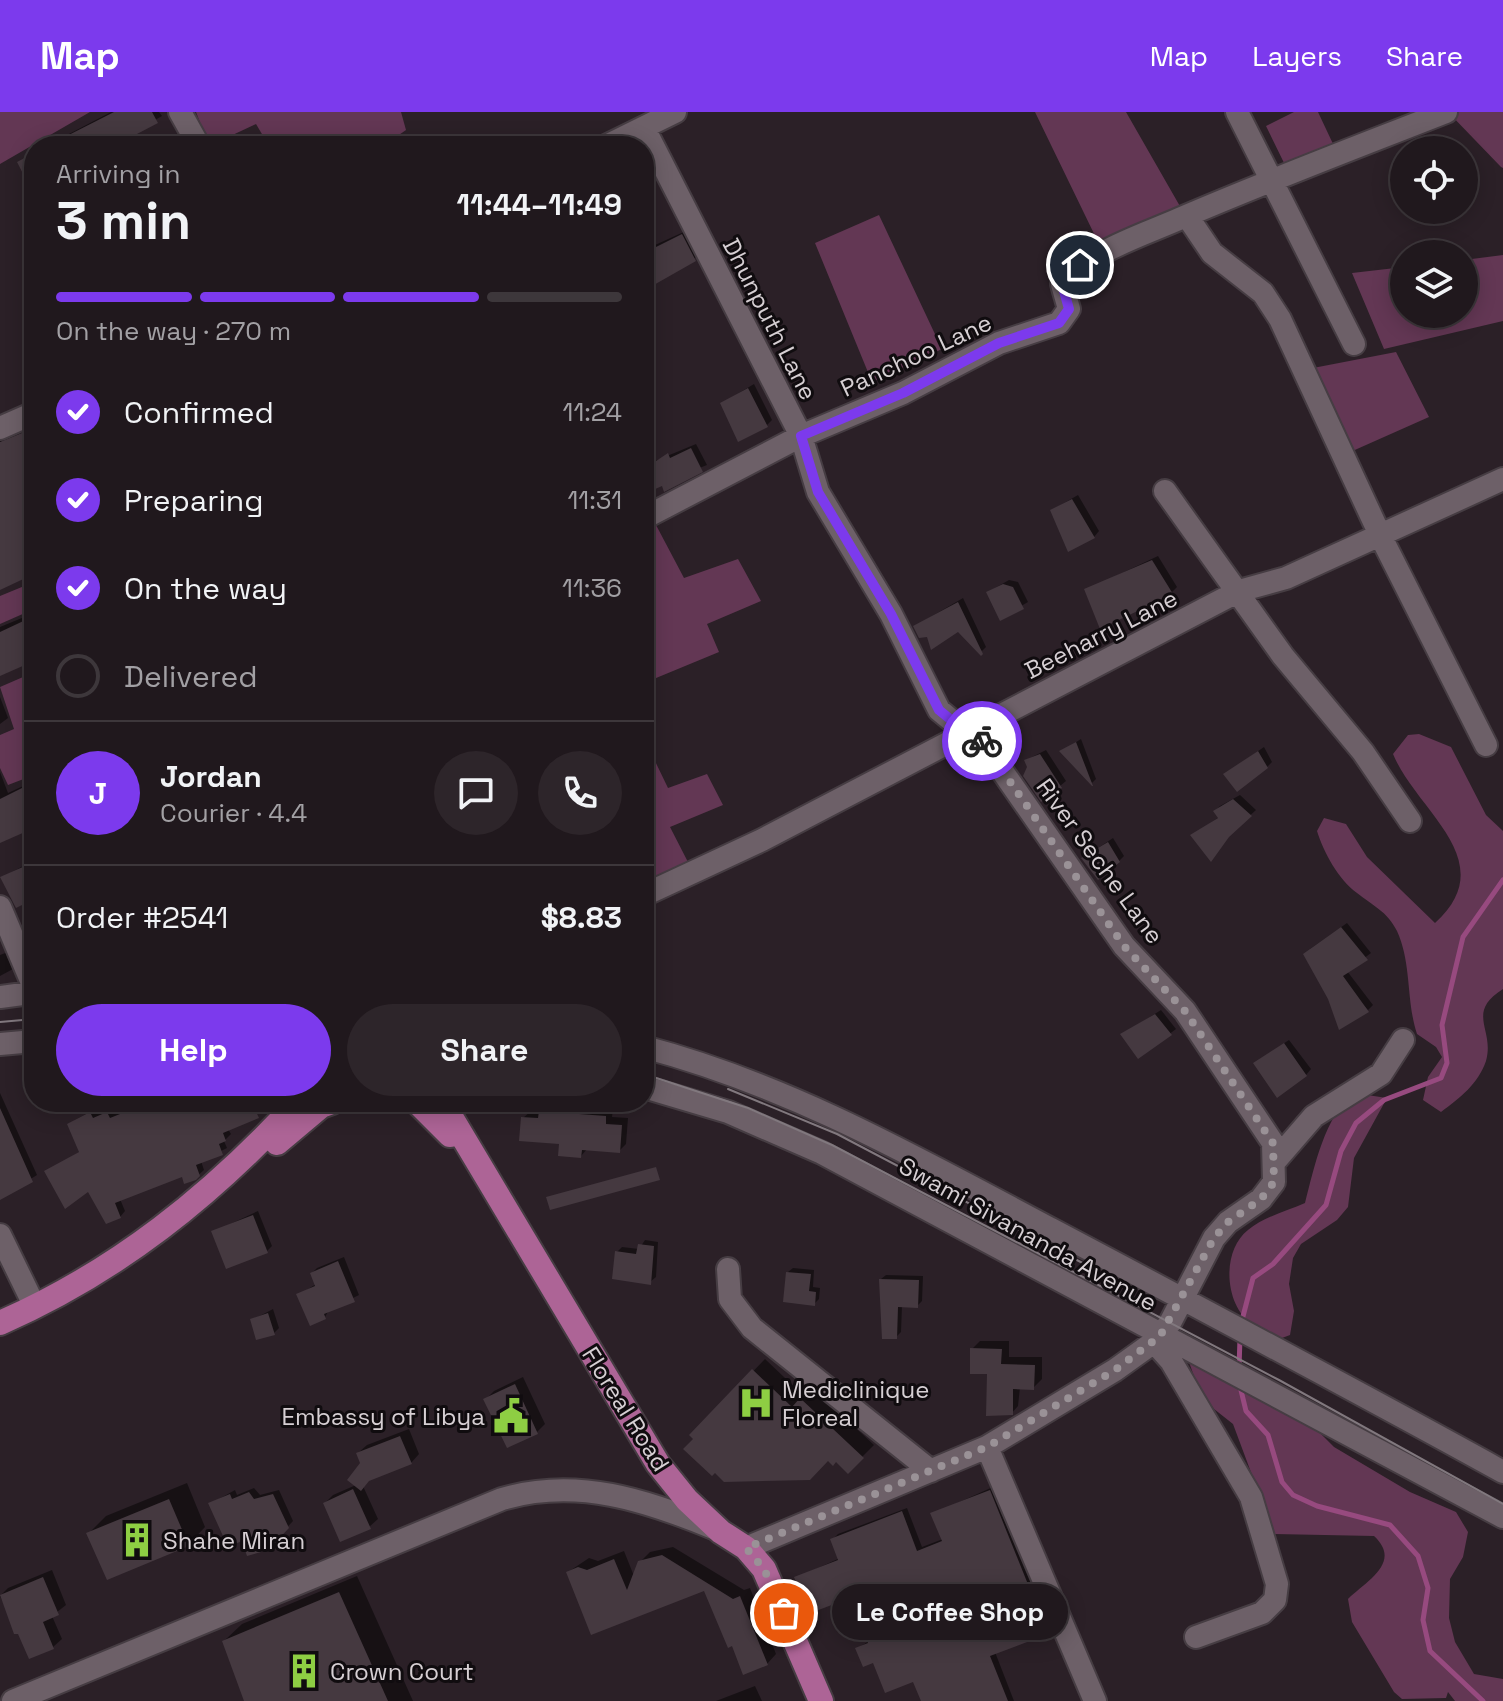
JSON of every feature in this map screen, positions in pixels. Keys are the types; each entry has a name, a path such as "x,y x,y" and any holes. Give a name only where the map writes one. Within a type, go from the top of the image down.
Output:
{"main road":[{"path":"212,1190 288,1112"},
{"path":"0,1323 35,1307 150,1237 313,1112"},
{"path":"428,1112 492,1187"},
{"name":"Floreal Road","path":"448,1112 658,1464 687,1500 721,1532 746,1548 774,1589 821,1701"}],"street":[{"path":"180,112 193,136"},
{"path":"627,136 675,112"},
{"path":"1237,112 1354,344"},
{"path":"1446,112 1187,216 1212,253 1263,293 1280,319 1380,535 1486,745"},
{"name":"Dhunputh Lane","path":"644,128 648,136"},
{"name":"Dhunputh Lane","path":"654,148 801,436 818,492 891,614 939,710 956,724 973,729"},
{"name":"Panchoo Lane","path":"801,436 903,393 999,343 1059,323 1069,309 1062,284 1080,265 1187,216"},
{"path":"0,428 24,417"},
{"path":"654,513 801,436"},
{"name":"Beeharry Lane","path":"654,890 762,840 1239,591 1286,578 1503,479"},
{"path":"1165,491 1283,656 1363,752 1410,821"},
{"name":"River Seche Lane","path":"973,729 1124,946 1185,1011 1273,1143 1276,1160"},
{"path":"0,907 24,950"},
{"path":"0,997 24,994"},
{"path":"0,1007 24,1006"},
{"path":"746,1548 987,1447 1115,1370 1157,1339 1192,1303 1214,1238 1228,1222 1261,1199 1274,1182 1276,1160 1314,1116 1381,1074 1403,1040"},
{"path":"0,1044 24,1042"},
{"path":"654,1050 699,1061 793,1097 1274,1346 1503,1472"},
{"name":"Swami Sivananda Avenue","path":"654,1090 728,1112 822,1153 1157,1339 1203,1359 1503,1517"},
{"path":"0,1235 35,1307"},
{"path":"728,1269 730,1299 752,1328 931,1471"},
{"path":"1157,1339 1251,1497 1277,1584 1275,1600 1262,1613 1196,1637"},
{"path":"987,1447 1095,1701"},
{"path":"13,1701 502,1499 532,1490 582,1488 612,1494 672,1511 721,1532"}],"shaded area":[{"path":"0,112 90,112 48,136 24,136 24,150 0,164"},
{"path":"196,112 401,112 406,130 397,136 263,136 256,124 230,136 205,136"},
{"path":"1035,112 1126,112 1181,208 1099,244"},
{"path":"1294,112 1318,112 1334,146 1286,167 1266,126"},
{"path":"1448,112 1503,112 1503,168 1478,143 1478,136 1471,136"},
{"path":"879,215 942,349 872,382 815,243"},
{"path":"1503,255 1503,321 1478,327 1478,258"},
{"path":"1390,269 1390,328 1473,328 1384,349 1352,273"},
{"path":"1396,352 1429,417 1348,453 1313,368"},
{"path":"654,526 684,578 738,559 761,601 707,624 719,652 654,679"},
{"path":"24,586 24,613 0,624 0,596"},
{"path":"24,677 24,779 8,785 0,768 0,735 14,729 0,687"},
{"path":"1419,734 1451,747 1486,815 1503,831 1503,989 1492,998 1483,1014 1488,1050 1483,1069 1468,1090 1441,1112 1423,1100 1428,1077 1442,1057 1436,1047 1417,1034 1405,956 1397,931 1384,914 1338,873 1317,831 1324,818 1346,824 1367,857 1435,923 1454,900 1460,879 1458,858 1448,837 1404,775 1393,754 1408,735"},
{"path":"654,759 668,788 707,774 723,805 670,827 690,866 654,882"},
{"path":"1354,1093 1387,1098 1354,1158 1348,1207 1337,1220 1301,1244 1293,1258 1289,1284 1294,1311 1290,1335 1282,1338 1253,1325 1236,1305 1230,1278 1233,1251 1239,1239 1254,1225 1305,1203 1328,1128"},
{"path":"1189,1362 1315,1428 1334,1447 1410,1492 1456,1512 1468,1532 1463,1557 1450,1579 1449,1618 1455,1642 1474,1674 1503,1679 1503,1701 1455,1701 1448,1692 1446,1698 1402,1699 1394,1692 1352,1622 1348,1599 1379,1570 1385,1554 1382,1545 1374,1536 1274,1534 1233,1424 1214,1409 1196,1382"}],"building":[{"path":"114,112 152,112 158,123 133,136 67,136"},
{"path":"24,158 24,176 17,162"},
{"path":"682,234 696,261 654,285 654,248"},
{"path":"748,388 768,427 738,442 720,403"},
{"path":"24,432 24,579 0,590 0,442"},
{"path":"691,448 703,472 664,492 662,486 654,490 654,462 668,453 670,458"},
{"path":"1072,499 1095,538 1068,552 1050,510"},
{"path":"1152,560 1173,594 1100,629 1084,589"},
{"path":"1003,584 1013,587 1024,609 1000,621 986,592"},
{"path":"958,602 983,654 981,656 958,632 931,650 927,637 919,638 913,626"},
{"path":"24,621 24,665 0,676 0,632"},
{"path":"1076,742 1093,786 1059,751"},
{"path":"1258,751 1268,768 1237,792 1223,774"},
{"path":"1040,754 1062,788 1041,802 1023,776 1027,767 1024,760"},
{"path":"24,787 24,832 0,843 0,799"},
{"path":"1233,799 1252,816 1229,837 1211,862 1190,835 1218,818 1213,811"},
{"path":"1108,842 1120,862 1098,880 1081,858"},
{"path":"24,866 24,904 16,908 0,877"},
{"path":"1341,927 1368,960 1343,976 1369,1012 1339,1030 1328,999 1303,954"},
{"path":"1155,1014 1172,1035 1138,1059 1120,1034"},
{"path":"1284,1043 1307,1076 1277,1098 1253,1063"},
{"path":"0,1108 33,1182 0,1200"},
{"path":"90,1112 93,1118 107,1112 110,1118 125,1112 256,1112 259,1118 223,1133 226,1141 219,1144 223,1155 196,1165 200,1176 196,1180 184,1184 182,1177 115,1203 121,1218 106,1224 88,1192 65,1209 44,1171 79,1152 67,1124"},
{"path":"539,1112 606,1116 606,1124 622,1125 620,1153 582,1150 581,1158 558,1156 559,1144 519,1141 521,1117 538,1118"},
{"path":"656,1167 660,1180 550,1210 546,1197"},
{"path":"253,1215 268,1253 226,1269 211,1231"},
{"path":"638,1244 654,1246 651,1285 612,1279 615,1251 636,1254"},
{"path":"338,1261 355,1302 324,1314 326,1319 310,1326 296,1294 315,1286 310,1273"},
{"path":"786,1272 811,1274 809,1291 816,1292 815,1306 783,1302"},
{"path":"879,1279 919,1280 918,1308 898,1307 897,1339 882,1339"},
{"path":"268,1313 275,1335 256,1340 250,1319"},
{"path":"970,1348 1002,1349 1001,1364 1035,1365 1034,1390 1013,1389 1013,1415 986,1416 987,1374 970,1374"},
{"path":"752,1369 792,1407 800,1398 864,1458 848,1474 836,1462 833,1466 828,1461 810,1480 724,1482 715,1473 712,1476 683,1449 693,1439 689,1435"},
{"name":"Embassy of Libya","path":"515,1384 538,1434 507,1448 483,1399"},
{"path":"400,1436 412,1464 369,1481 361,1491 347,1480 360,1463 356,1453"},
{"path":"353,1489 371,1529 340,1542 323,1503"},
{"path":"990,1490 1048,1634 990,1656 1008,1701 921,1701 913,1682 885,1693 873,1663 863,1667 855,1648 868,1643 850,1598 808,1614 794,1577 838,1560 830,1539 902,1511 917,1551 942,1541 930,1513"},
{"path":"249,1492 254,1499 273,1494 289,1528 268,1550 247,1556 242,1541 228,1547 208,1503 230,1494 232,1499"},
{"name":"Shahe Miran","path":"169,1499 189,1546 107,1580 86,1533"},
{"path":"662,1555 733,1599 740,1596 768,1665 743,1675 704,1591 591,1635 566,1572 578,1567 587,1570 614,1559 627,1590 638,1561"},
{"path":"43,1577 59,1615 43,1622 54,1649 29,1659 18,1634 14,1634 0,1595"},
{"name":"Crown Court","path":"339,1592 388,1701 244,1701 222,1641"}],"waterway":[{"path":"1241,1324 1253,1278 1273,1264 1326,1205 1341,1151 1356,1123 1384,1100 1441,1078 1447,1063 1442,1025 1463,937 1503,880"},
{"path":"1239,1368 1240,1338"},
{"path":"1239,1382 1246,1411 1268,1435 1282,1482 1293,1495 1317,1506 1390,1525 1418,1556 1428,1588 1423,1620 1430,1651 1483,1701"}],"tram line":[{"path":"0,1022 24,1020"},
{"path":"654,1077 748,1108 832,1145 1279,1380 1503,1504"},
{"path":"728,1089 837,1134 1094,1269"}],"way so far":[{"path":"784,1613 764,1569 746,1548 987,1447 1115,1370 1160,1336 1170,1323 1214,1238 1228,1222 1261,1199 1274,1182 1276,1160 1273,1143 1185,1011 1124,946 982,741"}],"place":[{"name":"Mediclinique Floreal","path":"756,1403"},
{"name":"Embassy of Libya","path":"511,1416"},
{"name":"Shahe Miran","path":"137,1540"},
{"name":"Le Coffee Shop","path":"784,1613"},
{"name":"Crown Court","path":"304,1671"}],"route":[{"path":"982,741 973,729 956,724 939,710 891,614 818,492 801,436 903,393 999,343 1059,323 1069,309 1062,284 1080,265"}]}
